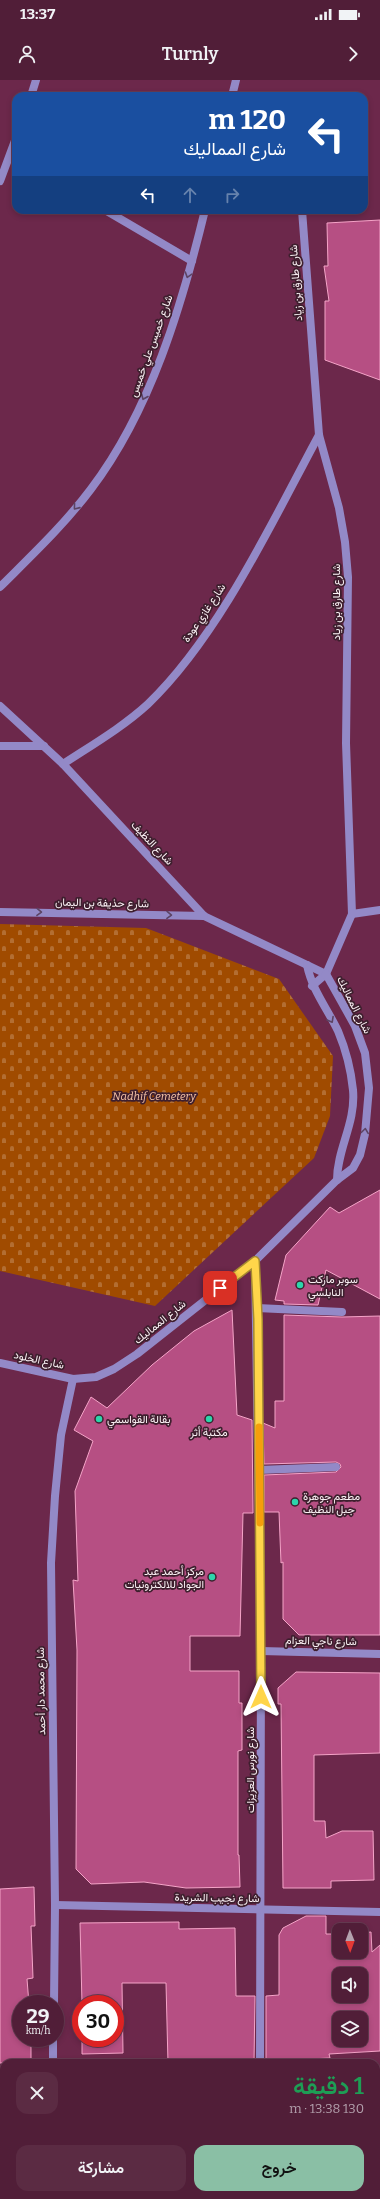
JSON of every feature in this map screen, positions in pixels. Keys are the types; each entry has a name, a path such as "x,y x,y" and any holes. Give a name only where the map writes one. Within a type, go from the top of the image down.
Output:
{"street":[{"path":"32,92 36,80"},
{"path":"233,92 236,80"},
{"path":"0,181 12,158"},
{"path":"112,214 192,261"},
{"name":"شارع خميس علي خميس","path":"0,587 63,524 92,488 117,450 139,410 157,367 192,261 204,214"},
{"name":"شارع طارق بن زياد","path":"302,214 319,436 339,508 346,556 346,743 352,914 326,974 312,986"},
{"name":"شارع غازي عودة","path":"63,764 122,725 148,704 181,667 215,620 251,560 319,436"},
{"name":"شارع النظيف","path":"0,706 63,764 204,916 326,974"},
{"path":"0,746 44,746"},
{"path":"352,914 380,910"},
{"name":"شارع حذيفة بن اليمان","path":"0,912 204,916"},
{"path":"307,965 312,986 338,1032 351,1072 353,1092 350,1125 337,1167 337,1180"},
{"name":"شارع المماليك","path":"73,1379 96,1377 132,1358 255,1261 337,1180 353,1168 360,1155 365,1134 369,1088 365,1053 355,1026 326,974"},
{"path":"337,1167 353,1168"},
{"name":"شارع نورس العزيزات","path":"255,1261 257,1308 261,1651 260,2059"},
{"path":"257,1308 342,1312"},
{"name":"شارع الخلود","path":"0,1363 73,1379"},
{"name":"شارع محمد دار أحمد","path":"54,1995 55,1905 50,1563 55,1496 62,1435 73,1379"},
{"path":"259,1470 336,1467"},
{"name":"شارع ناجي العزام","path":"261,1651 380,1654"},
{"name":"شارع نجيب الشريدة","path":"55,1905 380,1912"},
{"path":"53,2047 53,2059"}],"green space":[{"name":"Nadhif Cemetery","path":"0,924 146,928 279,979 333,1056 330,1116 314,1158 155,1306 0,1271"}],"building":[{"path":"380,220 380,380 325,360 325,301 329,301 324,266 328,266 327,223"},
{"path":"380,1190 380,1299 326,1270 318,1305 284,1304 284,1301 275,1300 286,1255 330,1207 339,1213"},
{"path":"232,1310 237,1415 252,1420 253,1513 243,1513 240,1636 190,1636 190,1671 239,1671 239,1703 242,1703 242,1750 238,1751 238,1855 240,1887 186,1888 144,1882 91,1884 76,1869 77,1650 73,1580 78,1581 75,1491 93,1441 74,1430 91,1397 107,1408 152,1365 194,1331"},
{"path":"284,1315 342,1317 380,1316 380,1635 299,1635 283,1619 283,1562 281,1563 279,1512 264,1512 264,1475 336,1472 341,1467 340,1464 336,1462 264,1464 263,1423 275,1428 275,1401 284,1401"},
{"path":"296,1672 380,1673 380,1753 314,1755 314,1821 325,1821 326,1838 342,1831 373,1831 374,1880 331,1881 331,1888 283,1888 281,1704 278,1704 278,1688"},
{"path":"34,1887 35,1926 31,1926 33,1978 27,1979 28,1995 12,1995 12,2047 31,2047 31,2059 0,2059 0,1889"},
{"path":"306,1916 326,1916 326,1934 332,1934 332,1959 368,1959 368,1932 371,1932 372,1952 380,1945 380,2051 329,2054 330,2058 266,2059 266,1996 279,1995 279,1935 283,1928"},
{"path":"179,1922 179,1929 235,1928 236,1996 255,1996 254,2059 168,2059 166,1983 122,1983 122,1995 82,1995 80,1923"},
{"path":"82,2047 123,2047 123,2053 82,2054"}],"slow traffic":[{"path":"259,1427 260,1523"}],"place":[{"name":"سوبر ماركت النابلسي","path":"300,1285"},
{"name":"بقالة القواسمي","path":"99,1419"},
{"name":"مكتبة أثر","path":"209,1419"},
{"name":"مطعم جوهرة جبل النظيف","path":"295,1502"},
{"name":"مركز أحمد عبد الجواد للالكترونيات","path":"212,1577"}],"route":[{"path":"220,1288 255,1261 258,1319 261,1697"}]}
